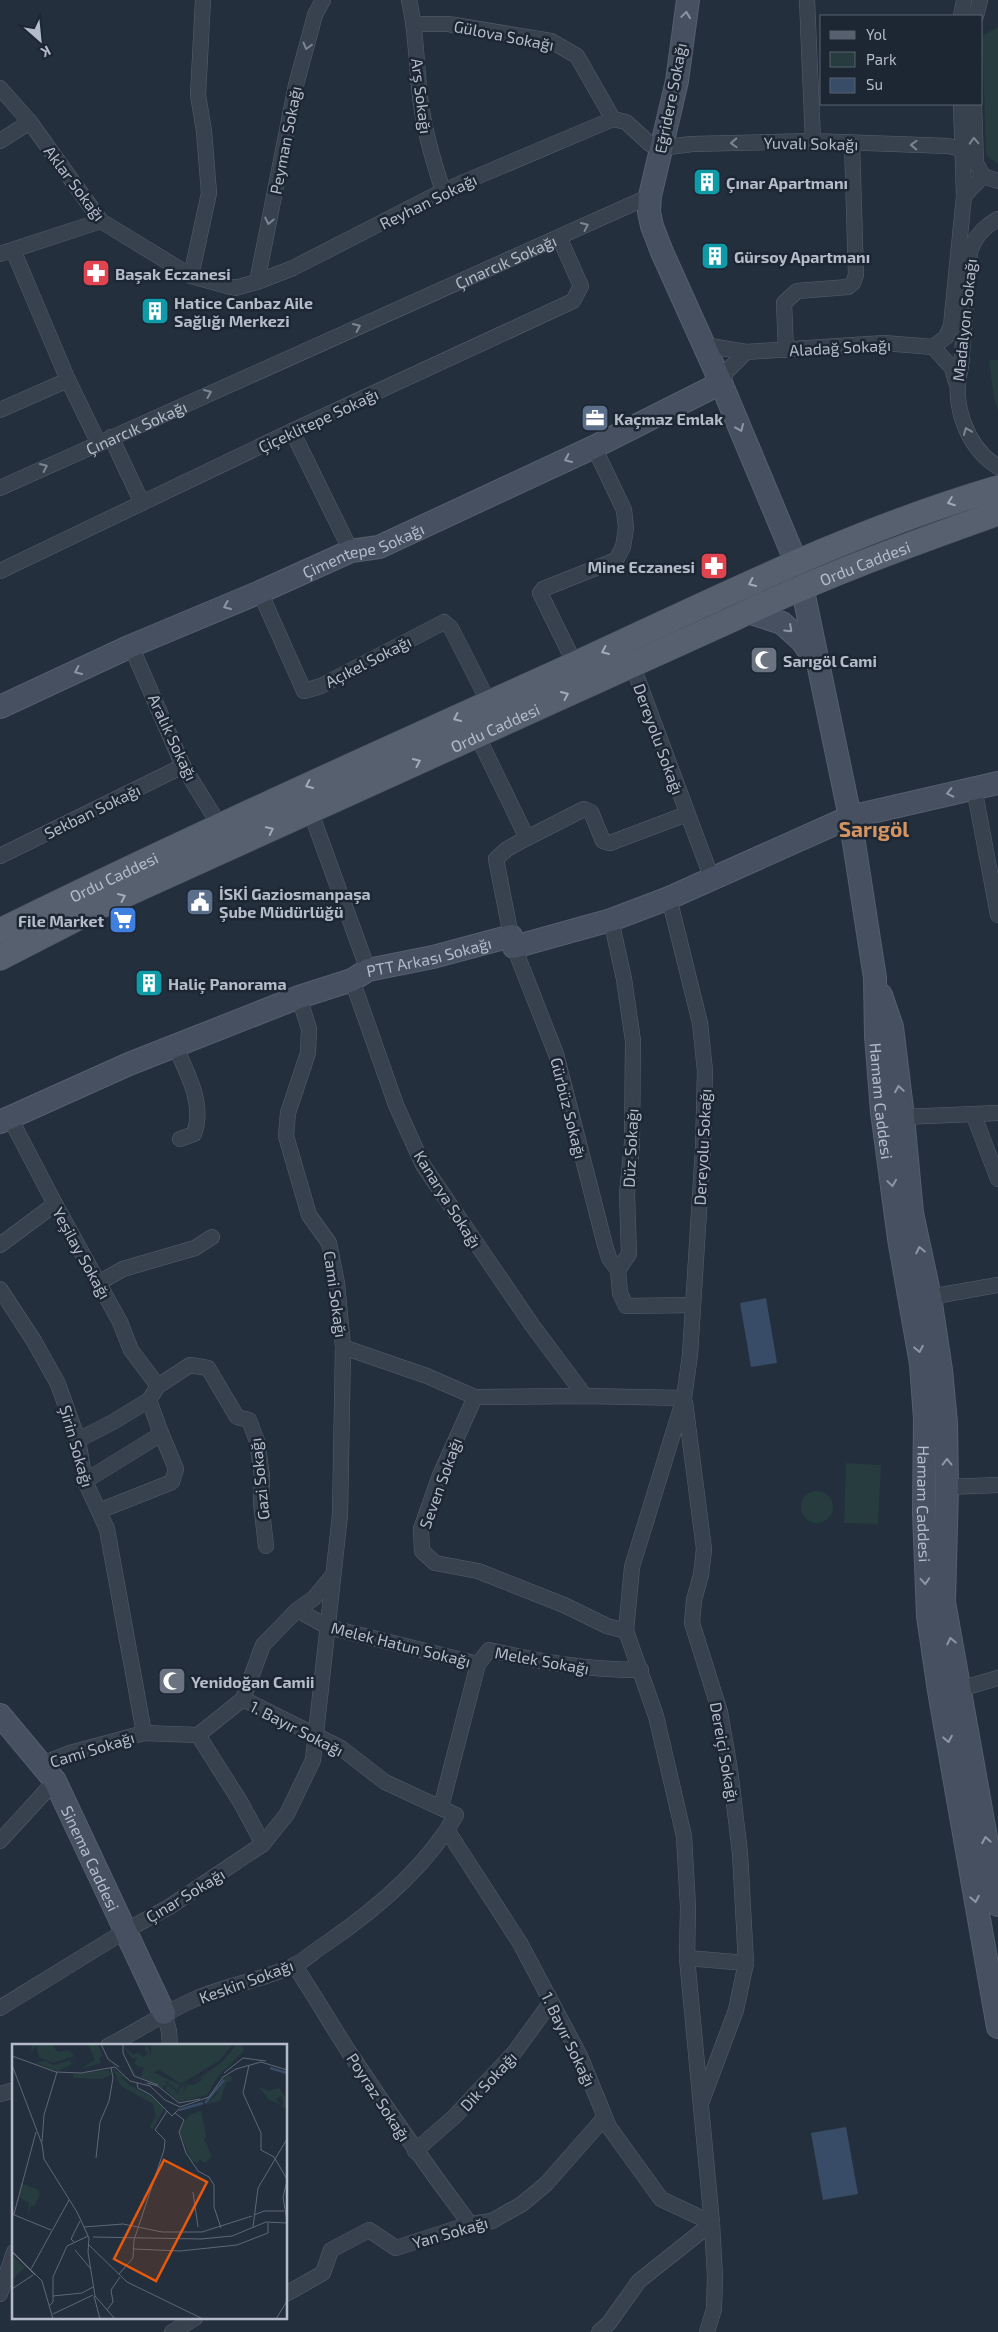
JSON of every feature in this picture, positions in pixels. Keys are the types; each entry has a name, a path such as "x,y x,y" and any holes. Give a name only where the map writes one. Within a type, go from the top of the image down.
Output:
{"main road":[{"name":"Ordu Caddesi","path":"0,931 220,826 796,562 900,520 998,488"},
{"name":"Ordu Caddesi","path":"0,958 105,904 802,586 898,548 998,513"},
{"path":"796,562 802,586"}],"street":[{"path":"191,276 209,194 204,131 198,95 203,0"},
{"name":"Peyman Sokağı","path":"257,282 296,85 315,15 323,0"},
{"name":"Arş Sokağı","path":"409,0 415,24 419,88 424,126 430,152 443,191"},
{"name":"Eğridere Sokağı","path":"650,196 676,81 688,0"},
{"path":"806,0 813,141"},
{"path":"961,15 964,0"},
{"path":"976,15 980,0"},
{"name":"Gülova Sokağı","path":"415,24 448,24 551,42 577,56 613,119"},
{"name":"Aklar Sokağı","path":"0,88 30,122 101,221 191,276"},
{"name":"Madalyon Sokağı","path":"933,347 946,337 951,326 964,196 961,105"},
{"path":"974,105 976,163 983,176 998,181"},
{"path":"613,119 626,122 650,144 660,148"},
{"name":"Reyhan Sokağı","path":"191,276 235,288 257,282 293,268 443,191 613,119"},
{"path":"0,141 30,122"},
{"name":"Yuvalı Sokağı","path":"660,148 692,144 813,141 948,146 962,149"},
{"path":"786,350 784,303 789,297 797,291 848,286 854,283 856,275 852,143"},
{"path":"983,176 964,196 971,215 979,223 992,222"},
{"path":"650,196 649,212 655,234 721,383 796,562"},
{"name":"Çınarcık Sokağı","path":"0,488 650,196"},
{"path":"101,221 7,252 68,380 142,503"},
{"name":"Madalyon Sokağı","path":"992,222 978,235 970,252 960,366 956,382 958,402 972,442 998,467"},
{"name":"Çiçeklitepe Sokağı","path":"0,571 292,431 573,301 582,286 559,237"},
{"name":"Aladağ Sokağı","path":"704,345 746,352 884,343 933,347"},
{"path":"933,347 952,368 956,382"},
{"path":"721,383 727,371 746,352"},
{"path":"0,410 68,380"},
{"name":"Çimentepe Sokağı","path":"0,707 131,646 260,592 351,551 379,547 594,447 721,383"},
{"path":"292,431 351,551"},
{"path":"575,664 540,593 543,589 616,560 623,547 626,528 624,510 594,447"},
{"name":"Hamam Caddesi","path":"802,586 850,817 875,978 876,1036 882,1112 920,1299 942,1379 946,1423 947,1487 944,1602 949,1690 998,2026"},
{"name":"Açıkel Sokağı","path":"260,592 304,691 321,686 444,622 451,628 489,703"},
{"path":"748,612 782,622 802,641 817,663"},
{"name":"Aralık Sokağı","path":"131,646 184,766 220,826"},
{"name":"Dereyolu Sokağı","path":"632,664 712,880"},
{"path":"477,735 527,838"},
{"name":"Sekban Sokağı","path":"0,856 184,766"},
{"name":"PTT Arkası Sokağı","path":"3,1119 129,1064 360,975 433,957 611,920 712,880 850,817 998,783"},
{"path":"974,788 998,915"},
{"name":"Dereyolu Sokağı","path":"512,942 496,859 507,849 584,809 591,812 603,841 610,843 687,814"},
{"name":"Kanarya Sokağı","path":"310,810 360,975 396,1105 423,1165 532,1325 585,1396"},
{"name":"Dereyolu Sokağı","path":"669,898 700,1024 705,1071 694,1306 684,1398"},
{"name":"Düz Sokağı","path":"611,920 624,979 633,1041 632,1143 627,1194 629,1254 618,1270"},
{"name":"Gürbüz Sokağı","path":"512,942 556,1054 605,1245 609,1258 618,1270"},
{"name":"Hamam Caddesi","path":"875,978 892,1027 903,1117 920,1299 926,1419 925,1572 929,1625 949,1690 998,1905"},
{"name":"Cami Sokağı","path":"299,997 309,1029 308,1054 288,1113 286,1136 309,1215 329,1243 337,1283 344,1347 340,1515 317,1735"},
{"path":"175,1046 193,1087 199,1121 194,1134 180,1139"},
{"path":"903,1117 974,1116 998,1113"},
{"path":"974,1116 998,1179"},
{"name":"Yeşilay Sokağı","path":"3,1119 100,1282 120,1322 131,1350 158,1386"},
{"path":"0,1245 55,1204"},
{"path":"100,1282 123,1269 195,1248 212,1237"},
{"path":"618,1270 620,1293 626,1306 694,1306"},
{"path":"920,1299 998,1284"},
{"name":"Şirin Sokağı","path":"1,1294 34,1341 58,1384 78,1440 85,1481 107,1529 144,1733"},
{"path":"344,1347 427,1376 475,1397 585,1396 684,1398 632,1567 626,1631 656,1716 684,1836 688,1907 687,1958 712,2223 715,2277 714,2309 707,2332"},
{"name":"Gazi Sokağı","path":"158,1386 190,1365 208,1368 237,1418 249,1420 257,1442 262,1476 261,1503 266,1546"},
{"path":"78,1440 149,1400 158,1386"},
{"name":"Seven Sokağı","path":"475,1397 436,1484 421,1529 422,1551 435,1563 478,1571 564,1605 607,1626 626,1631"},
{"name":"Dereiçi Sokağı","path":"684,1398 704,1549 701,1575 694,1600 692,1623 720,1712 730,1770 740,1854 746,1963 736,2010 701,2105"},
{"path":"99,1511 172,1482 176,1469 149,1400"},
{"path":"85,1481 158,1436 160,1428"},
{"path":"947,1487 998,1485"},
{"path":"263,1844 241,1804 198,1736 243,1699 263,1645 297,1610 314,1598 333,1575"},
{"name":"Melek Hatun Sokağı","path":"297,1610 328,1628 478,1664"},
{"name":"Melek Sokağı","path":"441,1808 478,1664 489,1650 549,1664 600,1670 641,1670"},
{"path":"949,1690 998,1678"},
{"name":"1. Bayır Sokağı","path":"243,1699 341,1748 385,1782 456,1815"},
{"name":"Sinema Caddesi","path":"0,1715 48,1773 164,2013"},
{"name":"Cami Sokağı","path":"0,1841 48,1773 70,1753 144,1733 198,1736"},
{"name":"Çınar Sokağı","path":"0,2008 125,1931 169,1907 263,1844 287,1814 313,1760 317,1735"},
{"name":"Keskin Sokağı","path":"112,2044 135,2032 164,2013 198,1998 294,1966 360,1920 413,1870 447,1830 456,1815"},
{"name":"1. Bayır Sokağı","path":"447,1830 520,1943 580,2056 609,2127 661,2200 712,2223"},
{"path":"687,1958 746,1963"},
{"name":"Poyraz Sokağı","path":"294,1966 415,2151 470,2224"},
{"name":"Dik Sokağı","path":"415,2151 454,2117 514,2052 551,2002"},
{"path":"164,2013 169,2030 170,2044"},
{"name":"Yan Sokağı","path":"288,2293 323,2273 331,2250 369,2230 396,2248 470,2224 492,2221 522,2204 546,2184 605,2117"},
{"path":"599,2332 609,2323 639,2281 712,2223"},
{"path":"0,2294 12,2258"},
{"path":"172,2332 192,2320"}],"green space":[{"path":"998,27 998,164 987,156 986,150 983,35"},
{"path":"989,360 998,360 998,410 994,399"},
{"path":"846,1463 881,1465 878,1524 844,1523"},
{"path":"817,1491 828,1496 833,1507 828,1518 817,1523 806,1518 801,1507 806,1496"}],"water":[{"path":"766,1298 777,1363 751,1367 740,1303"},
{"path":"846,2127 858,2194 823,2200 811,2133"}],"place":[{"name":"Çınar Apartmanı","path":"707,182"},
{"name":"Gürsoy Apartmanı","path":"715,256"},
{"name":"Başak Eczanesi","path":"96,273"},
{"name":"Hatice Canbaz Aile Sağlığı Merkezi","path":"155,311"},
{"name":"Kaçmaz Emlak","path":"595,418"},
{"name":"Mine Eczanesi","path":"714,566"},
{"name":"Sarıgöl Cami","path":"764,660"},
{"name":"İSKİ Gaziosmanpaşa Şube Müdürlüğü","path":"200,902"},
{"name":"File Market","path":"123,920"},
{"name":"Haliç Panorama","path":"149,983"},
{"name":"Yenidoğan Camii","path":"172,1681"}],"district":[{"name":"Sarıgöl","path":"874,828"}]}
